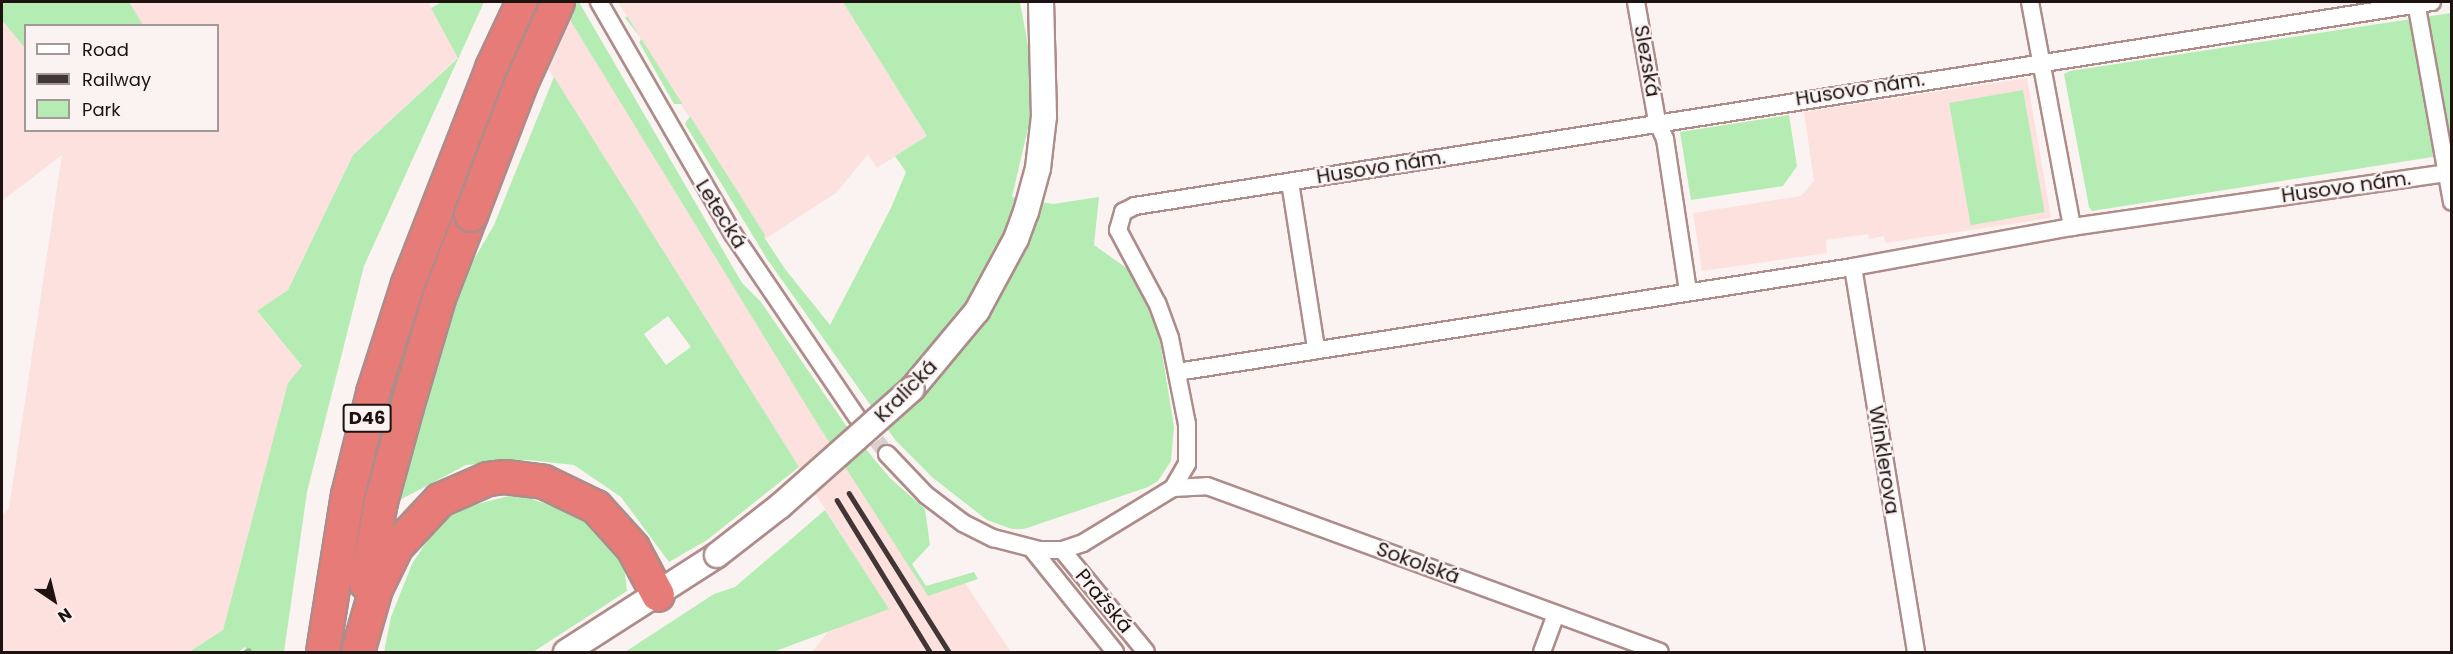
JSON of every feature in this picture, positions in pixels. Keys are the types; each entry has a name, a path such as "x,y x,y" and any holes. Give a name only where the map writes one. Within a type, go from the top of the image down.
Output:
{"highway":[{"name":"D46","path":"323,652 348,495 373,393 408,284 523,2"},
{"name":"D46","path":"357,652 381,502 439,298 521,84 558,2"},
{"path":"357,652 385,565 404,537 440,500 488,479 505,477 544,482 596,507 633,548 658,595"}],"main road":[{"path":"1035,2 1040,28"},
{"name":"Kralická","path":"566,652 717,555 780,506 912,389 976,311 1019,230 1042,143 1044,83 1040,28 1041,2"}],"street":[{"name":"Letecká","path":"599,2 733,234 857,417"},
{"name":"Slezská","path":"1636,2 1657,121 1665,139 1688,291"},
{"path":"2030,2 2072,227"},
{"name":"Husovo nám.","path":"2422,2 1657,121 1135,206 1123,212 1118,230 1157,303 1177,372 1316,348 1853,267 2072,227 2448,172"},
{"path":"2422,2 2451,202"},
{"name":"Husovo nám.","path":"1290,182 1316,348"},
{"name":"Winklerova","path":"1853,267 1916,652"},
{"path":"887,454 926,495 963,523 993,538 1032,549 1062,550 1083,543 1173,488 1188,457 1187,424 1177,372"},
{"name":"Sokolská","path":"1173,488 1207,486 1660,652"},
{"name":"Pražská","path":"1032,549 1115,652"},
{"name":"Pražská","path":"1062,550 1146,652"},
{"path":"1542,652 1556,614"}],"shaded area":[{"path":"2,2 428,2 458,57 353,155 288,290 257,312 302,366 288,384 223,630 189,652 2,652 2,515 9,508 62,155 2,201"},
{"path":"506,2 559,2 928,595 965,583 1011,652 812,652 830,629 888,609"},
{"path":"618,2 843,2 927,136 877,168 868,154 836,193 765,239"},
{"path":"2027,78 2051,218 1885,243 1884,236 1869,239 1868,234 1826,240 1827,253 1702,271 1693,213 1801,196 1814,181 1804,112"}],"green space":[{"path":"2,2 129,2 142,24 24,24 24,47 2,20"},
{"path":"442,2 484,2 364,266 307,492 284,652 249,652 245,647 238,652 189,652 223,630 288,383 302,366 257,311 288,290 353,155 458,58 431,8"},
{"path":"559,2 579,2 742,283 761,302 845,424 890,478 925,509 930,545 912,564 926,586 974,572 978,579 928,596 817,423"},
{"path":"843,2 1020,2 1029,51 1031,115 1012,197 1053,204 1099,197 1094,245 1128,269 1158,329 1174,427 1171,461 1158,481 1148,487 1024,529 1012,529 987,520 933,478 896,441 767,259 685,124 690,116 682,104 674,104 639,42 642,39 765,235 764,237 785,269 830,325 891,208 906,172 895,156 927,136"},
{"path":"2451,13 2451,154 2092,211 2089,207 2064,74 2070,71"},
{"path":"627,16 640,36 625,18"},
{"path":"554,77 799,467 707,540 669,562 621,497 574,465 528,460 466,465 398,501 465,275 494,225","holes":["668,316 691,347 666,365 644,334"]},
{"path":"2023,90 2045,212 1971,225 1949,103"},
{"path":"1789,115 1797,166 1783,186 1691,200 1680,132"},
{"path":"517,494 569,512 603,534 624,566 627,591 533,652 384,652 391,617 412,564 440,521 466,507"},
{"path":"825,510 889,609 773,652 625,652 714,594 735,587"}],"tunnel":[{"path":"862,422 887,454"}],"railway":[{"path":"849,493 949,652"},
{"path":"837,500 930,652"}]}
